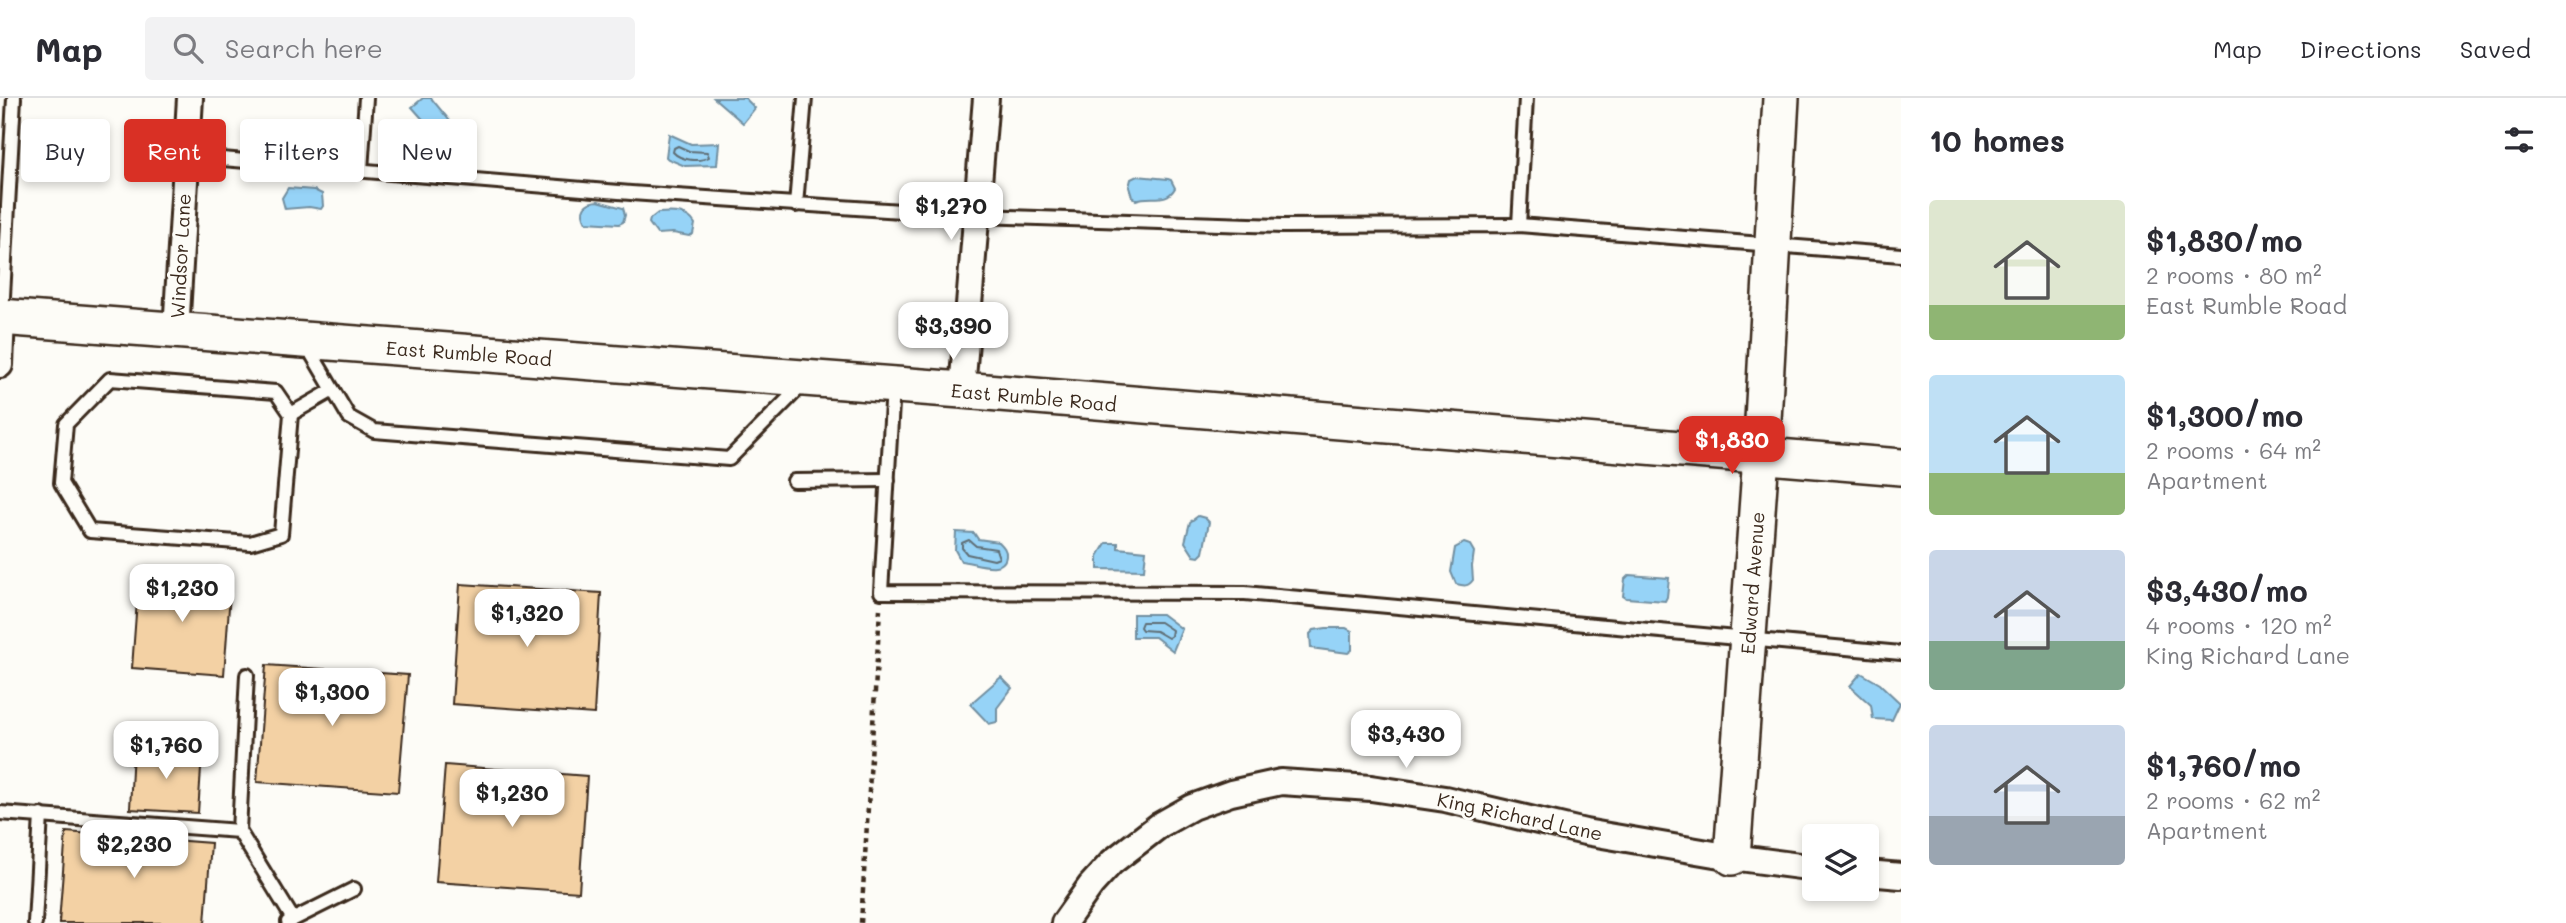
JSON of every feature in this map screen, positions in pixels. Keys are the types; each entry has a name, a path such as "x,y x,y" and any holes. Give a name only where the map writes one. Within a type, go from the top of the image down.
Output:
{"street":[{"name":"Windsor Lane","path":"189,119 190,98"},
{"path":"962,390 986,98"},
{"name":"Edward Avenue","path":"1732,857 1761,456 1781,98"},
{"name":"Windsor Lane","path":"176,331 185,182"},
{"name":"East Rumble Road","path":"1,317 962,390 1901,467"},
{"path":"0,365 1,317"},
{"name":"King Richard Lane","path":"1064,923 1091,885 1111,863 1160,825 1192,807 1231,793 1281,782 1371,788 1445,799 1586,832 1802,866"},
{"path":"1879,874 1901,876"}],"lane":[{"path":"1,317 14,98"},
{"path":"364,127 366,98"},
{"path":"796,205 805,98"},
{"path":"1519,225 1526,98"},
{"path":"364,170 796,205 976,216 1282,226 1519,225 1901,256"},
{"path":"303,340 349,417 374,431 729,459 809,379"},
{"path":"110,379 276,392 291,414 281,534 250,543 90,531 61,483 66,424 110,379"},
{"path":"893,386 881,592 1245,593 1901,653"},
{"path":"291,414 333,390"},
{"path":"794,481 888,480"},
{"path":"247,675 239,831 290,921 354,889"},
{"path":"0,813 239,831"},
{"path":"35,923 41,816"}],"path":[{"path":"861,923 881,592"}],"water":[{"path":"423,98 431,98 448,119 423,119 412,107"},
{"path":"714,98 745,98 755,108 743,123"},
{"path":"669,134 691,144 719,143 717,165 685,166 668,159"},
{"path":"1137,176 1168,179 1175,188 1167,196 1136,200 1129,187 1131,179"},
{"path":"288,188 314,190 322,194 323,206 321,209 285,209 282,198"},
{"path":"598,201 623,208 623,222 586,222 584,207"},
{"path":"658,213 674,213 688,217 695,224 693,234 657,234 649,223"},
{"path":"1198,516 1209,522 1203,553 1199,557 1194,556 1185,542 1190,522"},
{"path":"956,532 974,533 978,539 999,542 1006,552 1004,562 994,566 961,561 955,550"},
{"path":"1106,543 1118,543 1118,548 1146,551 1144,570 1098,569 1098,556"},
{"path":"1464,543 1470,545 1474,552 1473,580 1464,585 1456,584 1451,572 1455,548"},
{"path":"1629,575 1669,578 1665,601 1623,596 1625,579"},
{"path":"1133,614 1162,614 1182,629 1173,651 1155,637 1133,637"},
{"path":"1346,628 1352,631 1352,650 1348,653 1311,648 1310,634 1314,630"},
{"path":"1861,673 1880,684 1900,703 1892,720 1873,719 1871,705 1850,686"},
{"path":"1001,677 1012,688 997,708 997,722 989,724 970,704"}],"building":[{"path":"139,573 231,580 224,675 132,668"},
{"path":"460,584 601,593 594,714 452,704"},
{"path":"266,665 408,675 398,792 257,782"},
{"path":"133,749 202,754 198,813 130,809"},
{"path":"445,765 587,776 579,892 436,882"},
{"path":"66,832 211,843 205,923 59,923"}]}
